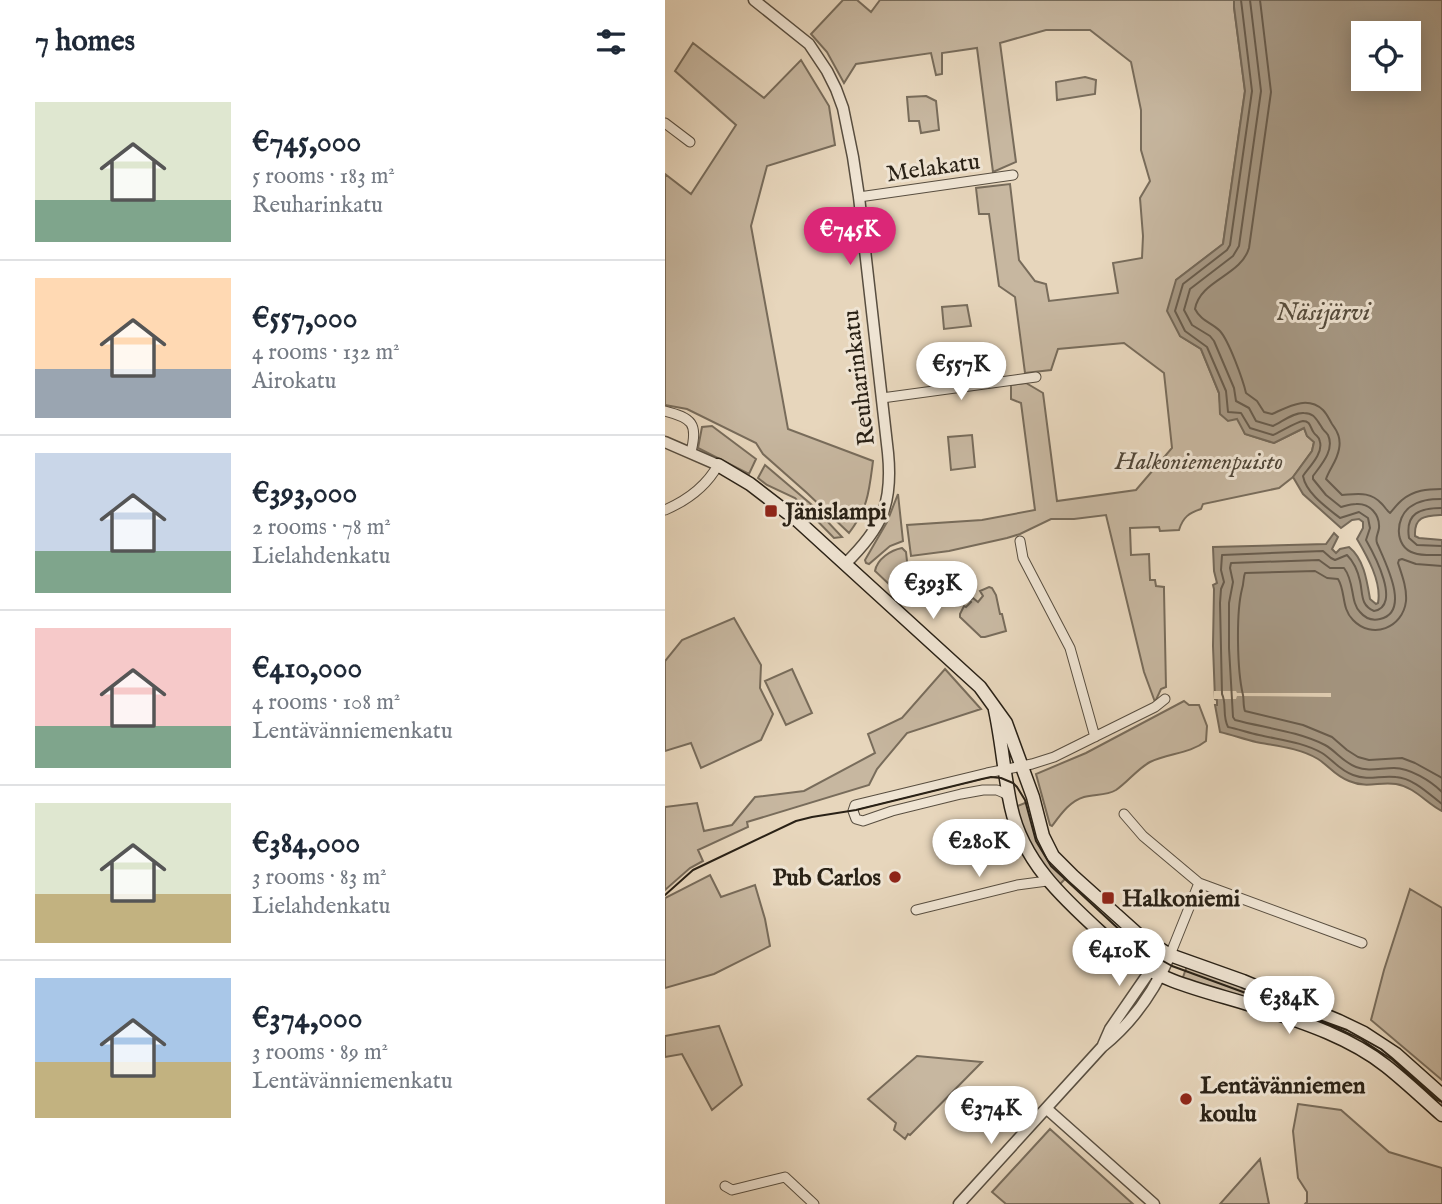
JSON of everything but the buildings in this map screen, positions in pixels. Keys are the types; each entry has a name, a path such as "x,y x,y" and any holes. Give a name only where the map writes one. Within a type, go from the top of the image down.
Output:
{"main road":[{"path":"718,465 776,503 972,679 1006,723 1023,766 1043,836 1053,856 1140,937 1170,955 1243,981 1364,1033 1396,1054 1442,1095"},
{"path":"993,703 1014,820 1025,848 1048,881 1125,955 1156,973 1256,1006 1346,1042 1385,1065 1442,1115"}],"street":[{"name":"Reuharinkatu","path":"754,0 809,44 827,71 843,108 853,158 890,472 888,498 883,514 875,529 845,564"},
{"path":"665,123 690,142"},
{"name":"Melakatu","path":"859,197 1013,175"},
{"path":"882,398 1036,377"},
{"path":"665,411 682,415 690,422 694,433 691,452"},
{"path":"665,442 718,465 702,487 681,502 665,509"},
{"path":"1020,541 1023,558 1070,648 1095,737"},
{"path":"1010,798 997,790 983,790 892,811 863,821 856,819 853,811 855,805 1054,757 1155,707 1165,699"},
{"path":"1123,814 1143,836 1199,883 1361,943"},
{"path":"916,910 1017,885 1048,881"},
{"path":"959,1204 1102,1047 1111,1029 1170,955 1199,883"},
{"path":"1047,1109 1154,1204"},
{"path":"725,1186 732,1190 785,1177 814,1204"}],"green space":[{"name":"Halkoniemenpuisto","path":"843,0 857,0 871,12 880,0 1234,0 1245,91 1223,244 1176,280 1180,336 1201,349 1219,393 1221,414 1238,418 1245,434 1274,443 1304,428 1307,436 1314,442 1312,451 1293,477 1279,488 1203,504 1201,509 1185,519 1179,530 1160,531 1159,527 1130,528 1131,555 1149,554 1150,580 1155,580 1156,586 1164,587 1166,687 1161,689 1155,702 1144,672 1106,515 1051,519 1007,538 911,556 907,525 982,520 1035,510 1021,403 1011,399 1011,385 1026,383 1043,393 1057,501 1136,490 1172,448 1164,373 1124,343 1058,349 1051,370 1025,373 1015,297 999,286 989,214 979,214 976,188 1010,184 1019,260 1035,281 1046,284 1049,301 1118,293 1113,263 1142,258 1140,198 1150,181 1141,150 1141,110 1131,62 1090,30 1046,30 1000,43 1016,162 993,172 977,48 942,53 942,74 936,75 931,53 856,64 844,83 827,52 811,34"},
{"path":"693,43 764,98 801,60 829,106 835,145 767,166 751,226 788,429 873,461 867,499 849,533 763,454 756,443 687,409 665,405 665,174 691,194 736,125 675,71"},
{"path":"1085,77 1096,80 1095,94 1057,100 1056,82"},
{"path":"926,96 936,101 939,130 921,133 919,121 909,121 907,97"},
{"path":"967,305 971,326 944,329 942,307"},
{"path":"712,426 756,459 749,474 698,448 702,427"},
{"path":"972,435 975,467 951,470 948,437"},
{"path":"765,465 812,505 842,537 834,538 795,498 758,478"},
{"path":"898,494 903,541 890,546 869,564 866,563 865,560 887,522"},
{"path":"902,548 906,552 911,599 908,602 875,571 885,556"},
{"path":"989,587 996,595 1006,631 981,637 960,614 973,598 978,602 983,596 980,591"},
{"path":"734,618 761,665 760,688 773,714 761,740 701,768 691,743 665,751 665,661 682,640"},
{"path":"792,669 812,713 786,725 765,681"},
{"path":"945,669 981,709 907,733 877,769 869,785 747,822 748,827 698,850 703,861 690,868 665,890 665,807 697,803 704,831 732,825 755,797 804,791 875,753 868,734 902,718"},
{"path":"1184,701 1189,705 1199,705 1207,726 1206,741 1150,762 1112,792 1079,799 1050,825 1036,774 1086,753"},
{"path":"1030,801 1068,876 1057,887 1033,854 1015,807"},
{"path":"710,875 721,897 755,885 770,946 714,974 665,988 665,898"},
{"path":"1410,889 1442,908 1442,1080 1371,1020"},
{"path":"1187,966 1248,986 1381,1047 1442,1099 1442,1112 1384,1061 1182,980"},
{"path":"719,1026 742,1085 712,1110 682,1054 665,1057 665,1036"},
{"path":"917,1056 982,1062 905,1139 894,1130 896,1123 868,1099"},
{"path":"1298,1104 1341,1110 1389,1152 1442,1168 1442,1204 1305,1204 1307,1192 1298,1178 1293,1131"},
{"path":"1050,1129 1133,1204 1006,1204 992,1192"},
{"path":"1260,1159 1269,1204 1220,1204"}],"water":[{"name":"Näsijärvi","path":"1234,0 1442,0 1442,515 1422,518 1416,524 1415,536 1442,540 1442,811 1403,786 1390,783 1356,783 1344,779 1304,752 1220,732 1215,705 1213,585 1217,583 1213,547 1326,544 1334,533 1338,537 1332,549 1336,553 1349,547 1364,571 1370,599 1376,604 1379,595 1373,570 1357,539 1363,522 1359,519 1352,520 1341,528 1303,494 1293,477 1312,451 1314,442 1307,436 1304,428 1274,443 1245,434 1237,419 1228,421 1220,414 1219,393 1201,349 1180,336 1167,311 1176,280 1223,244 1245,91"}],"pier":[{"path":"1214,691 1331,693 1331,697 1237,696 1236,699 1214,699"}],"tram line":[{"path":"665,895 693,870 796,821 856,810 991,777 1001,778 1013,783 1025,800 1036,841 1051,866 1138,947 1172,966 1347,1030 1381,1049 1442,1102"}],"place":[{"name":"Jänislampi","path":"771,511"},
{"name":"Pub Carlos","path":"895,877"},
{"name":"Halkoniemi","path":"1108,898"},
{"name":"Lentävänniemen koulu","path":"1186,1099"}]}
